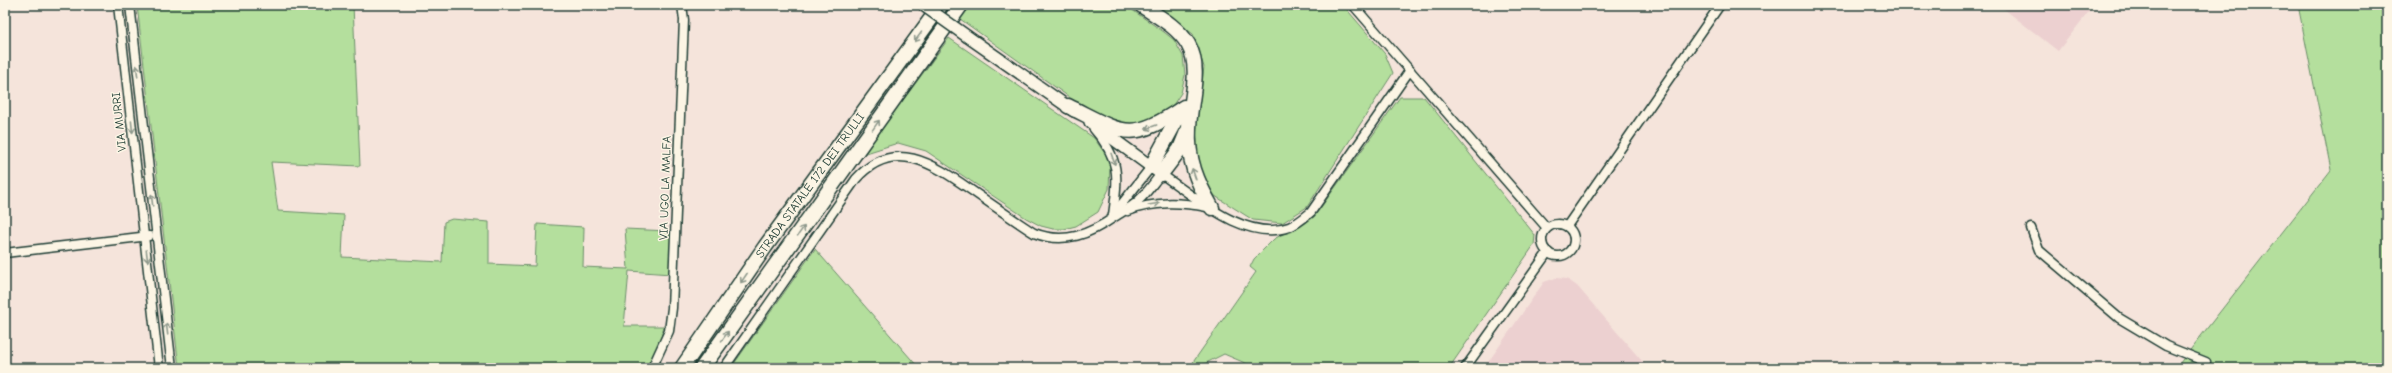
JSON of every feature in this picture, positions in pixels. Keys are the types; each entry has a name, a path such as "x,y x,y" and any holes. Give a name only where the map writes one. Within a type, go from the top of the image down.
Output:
{"highway":[{"name":"STRADA STATALE 172 DEI TRULLI","path":"682,368 765,247 941,5"},
{"name":"STRADA STATALE 172 DEI TRULLI","path":"702,368 961,5"},
{"path":"1141,5 1175,28 1188,45 1194,64 1193,90 1188,128 1191,164 1197,183 1212,208"},
{"path":"1156,170 1193,90"},
{"path":"1068,106 1116,130 1126,131 1148,129 1184,107"},
{"path":"1156,170 1180,149 1188,128"}],"street":[{"name":"VIA MURRI","path":"118,5 159,368"},
{"name":"VIA MURRI","path":"130,5 172,368"},
{"name":"VIA UGO LA MALFA","path":"652,368 669,331 672,308 684,20 682,5"},
{"path":"923,5 1212,208 1242,225 1257,229 1289,227 1301,220 1320,200 1410,70"},
{"path":"1353,5 1547,228"},
{"path":"1567,226 1720,5"},
{"path":"1082,116 1104,140 1114,158 1117,179 1112,218"},
{"path":"724,368 856,179 874,163 887,158 906,157 922,160 939,168 1034,233 1045,238 1058,240 1075,238 1112,218 1139,200 1156,170"},
{"path":"1112,218 1156,170"},
{"path":"1112,218 1155,204 1188,203 1212,208"},
{"path":"1557,224 1567,226 1574,237 1571,249 1560,255 1548,252 1542,240 1547,228 1557,224"},
{"path":"2031,228 2039,250 2119,318 2166,346 2206,362"},
{"path":"5,253 156,236"},
{"path":"1465,368 1548,252"}],"shaded area":[{"path":"1999,5 2094,5 2058,51"},
{"path":"1556,278 1567,279 1577,286 1648,368 1484,368 1544,282"}],"green space":[{"path":"137,5 353,5 360,166 271,162 278,211 344,215 342,257 442,262 444,222 452,219 489,222 489,264 535,266 537,224 584,227 583,267 628,269 625,229 669,231 672,243 671,274 629,271 624,326 664,326 656,357 648,368 179,368"},
{"path":"971,5 1125,5 1174,40 1183,56 1185,75 1181,93 1171,108 1135,127 1097,117 960,19"},
{"path":"1154,5 1343,5 1385,54 1393,73 1307,207 1282,223 1253,220 1215,196 1198,170 1196,129 1204,67 1193,34"},
{"path":"2298,5 2387,5 2387,368 2176,368 2331,170"},
{"path":"949,38 1094,138 1106,155 1110,166 1109,189 1098,212 1076,226 1064,229 1053,229 1041,226 1026,218 926,151 898,143 863,154"},
{"path":"1400,97 1424,97 1535,235 1534,245 1449,368 1289,368 1279,364 1252,366 1224,354 1196,368 1189,368 1256,272 1250,267 1254,259 1274,239 1314,217"},
{"path":"815,249 918,367 731,368"}]}
